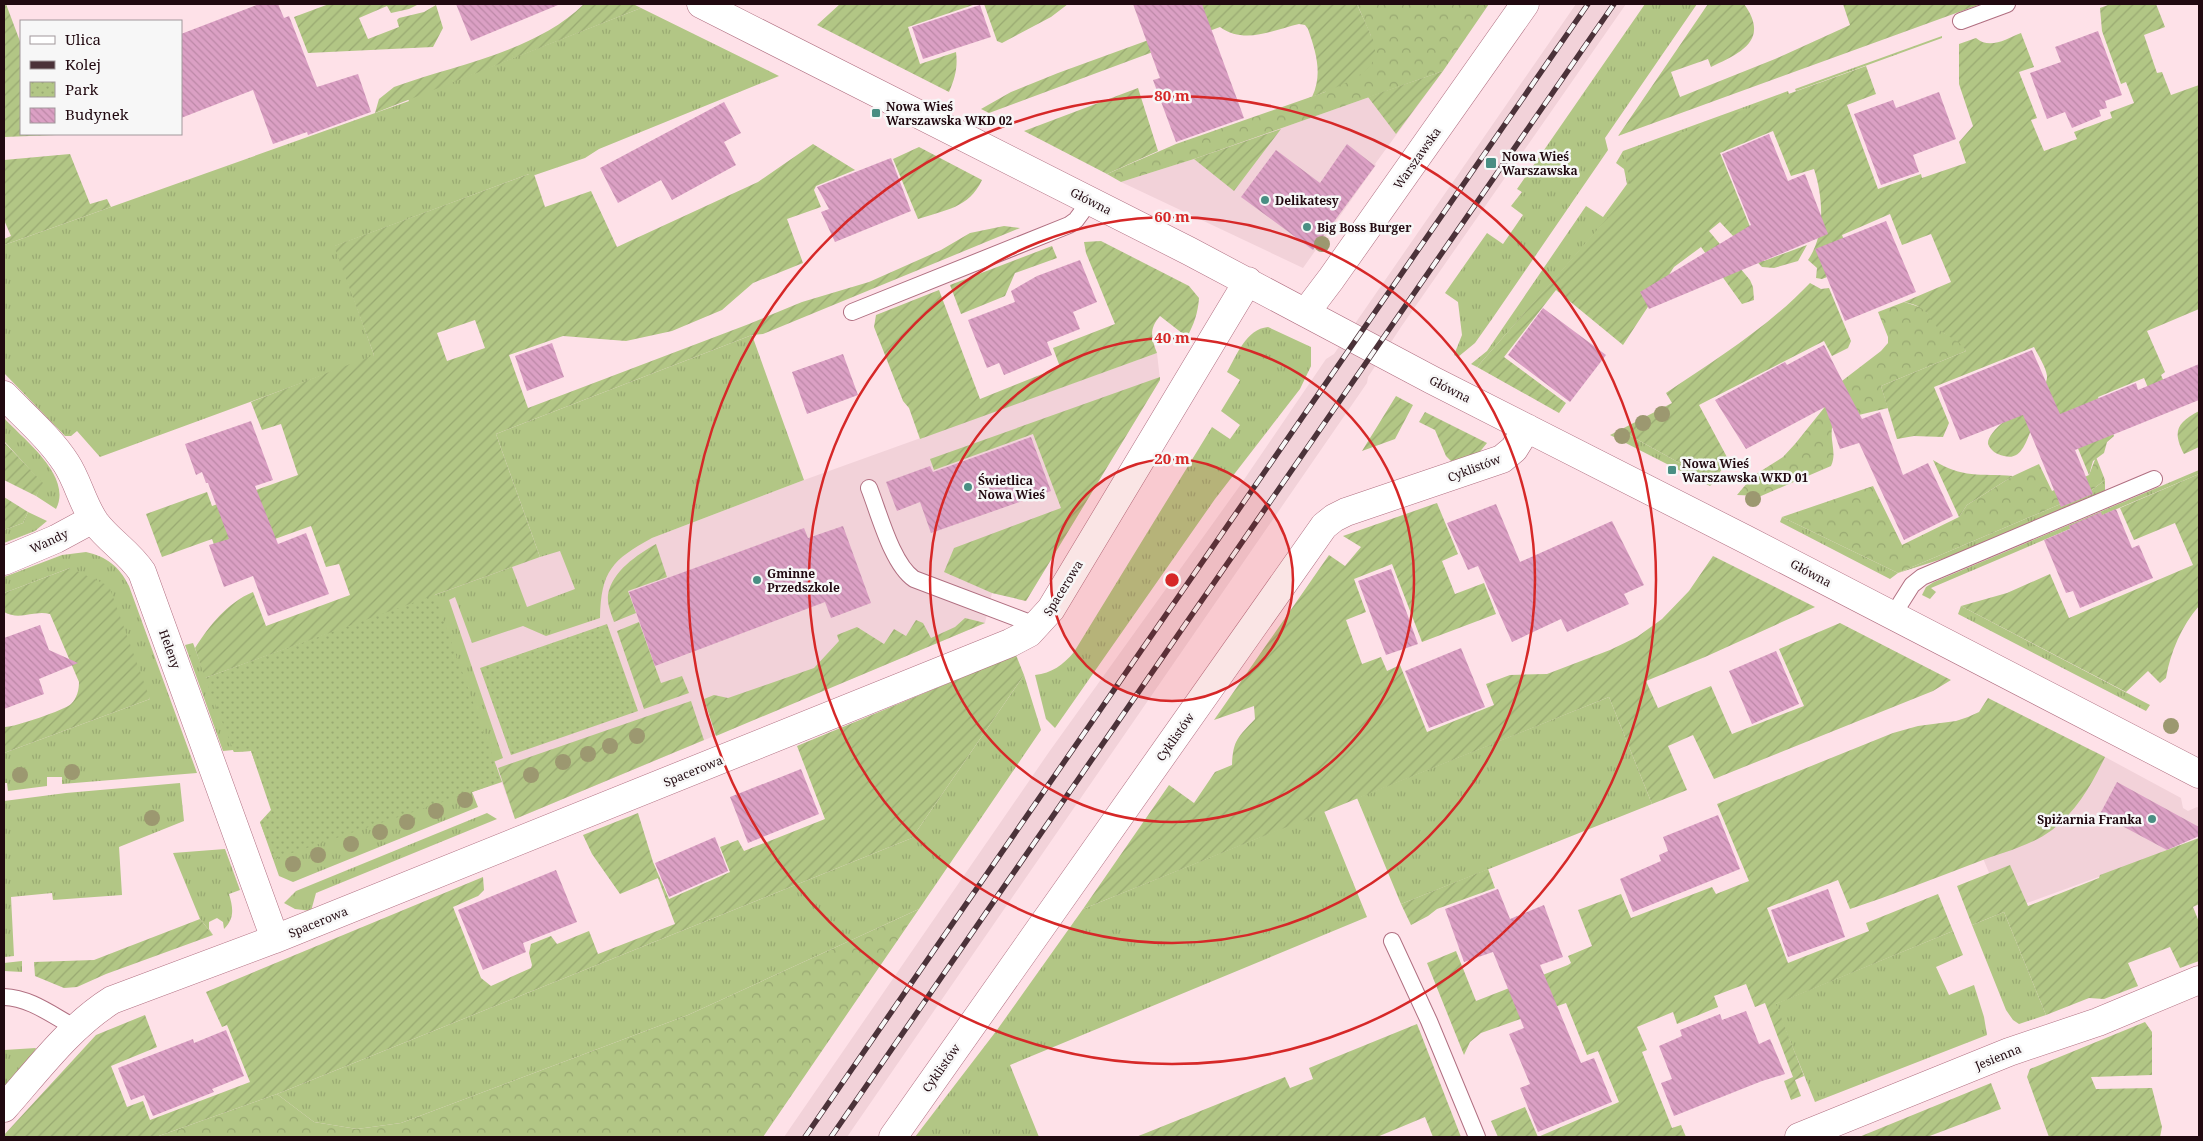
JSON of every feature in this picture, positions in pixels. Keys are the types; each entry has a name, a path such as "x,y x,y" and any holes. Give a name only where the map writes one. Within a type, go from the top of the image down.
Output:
{"street":[{"name":"Główna","path":"701,4 1248,281 1432,380 1893,615 2199,774"},
{"name":"Warszawska","path":"1306,312 1332,279 1526,4"},
{"name":"Spacerowa","path":"4,1108 76,1028 112,1000 275,939 1010,643 1030,633 1051,610 1248,281"},
{"name":"Heleny","path":"4,395 65,461 93,519 99,527 131,556 144,579 275,939"},
{"name":"Cyklistów","path":"893,1137 1324,526 1346,512 1502,459 1514,449 1527,428"},
{"name":"Wandy","path":"4,561 56,539 93,519"},
{"name":"Jesienna","path":"1799,1137 2009,1052 2098,1022 2199,980"}],"lane":[{"path":"1960,21 2007,4"},
{"path":"852,312 1069,226 1076,220 1090,201"},
{"path":"1893,615 1912,585 1922,577 2154,479"},
{"path":"869,488 896,559 908,575 914,579 1038,626"},
{"path":"1392,941 1429,1021 1477,1137"},
{"path":"4,997 22,999 76,1028"}],"shaded area":[{"path":"1576,4 1626,4 1401,327 1368,377 1367,383 847,1137 784,1137 1049,752 1239,487 1326,359 1334,354"},
{"path":"1443,71 1375,164 1303,268 1121,182 1194,159"},
{"name":"Gminne Przedszkole","path":"1157,353 1160,380 1026,601 992,593 985,623 515,819 434,594 557,551 601,554 652,538 804,480"},
{"path":"2094,751 2181,798 2183,808 2188,811 2199,808 2199,836 2134,864 2005,911 1962,808"}],"green space":[{"path":"4,4 6,4 20,41 20,135 56,135 4,137"},
{"path":"329,4 419,4 409,9 391,13 387,6 359,18 368,39 399,27 397,20 399,18 424,12 436,5 443,28 433,47 308,53 294,17"},
{"path":"584,4 633,4 641,8 375,113 379,99 394,87 494,55 519,45 542,34"},
{"path":"840,4 976,4 908,27 920,64 956,52 956,72 949,92 817,25"},
{"path":"984,4 1068,4 1051,17 1002,43 997,41"},
{"path":"1200,4 1357,4 1372,39 1375,51 1374,59 1361,74 1312,97 1318,71 1316,55 1305,25 1299,24 1249,36 1239,35 1220,27 989,113 981,109 1011,92 1176,30 1200,10"},
{"path":"1357,4 1489,4 1443,71 1194,159 1121,182 1107,174 1176,144 1325,92 1371,36"},
{"path":"1645,4 1697,4 1605,138 1608,150 1492,319 1475,343 1458,357 1454,355 1462,335 1458,302 1445,293 1487,233 1503,244 1523,215 1511,206 1522,192 1517,189"},
{"path":"1708,4 1744,4 1751,16 1754,27 1753,36 1741,50 1711,67 1708,59 1671,72 1680,97 1775,59 1850,25 1843,4 1981,4 1618,136"},
{"path":"2108,4 2156,4 2165,27 2144,35 2157,73 2162,72 2171,95 2199,85 2199,309 2147,331 2165,372 2161,375 2176,408 2155,405 2144,378 2098,397 2114,436 2107,442 2104,453 2093,461 2089,475 2065,417 2031,430 2022,449 2015,456 2010,457 1999,454 1992,450 1988,444 1990,436 1997,428 2038,393 2045,384 2047,376 2044,365 2034,347 1934,387 1949,423 1943,437 1914,436 1897,439 1881,386 1966,351 1959,343 1939,329 1925,311 1904,302 1951,282 1931,234 1902,245 1890,214 1842,235 1855,266 1822,279 1816,278 1817,268 1808,260 1818,239 1821,215 1821,203 1814,169 1791,176 1773,131 1720,153 1764,261 1807,245 1798,261 1774,268 1762,267 1720,222 1709,231 1750,280 1753,287 1754,300 1742,304 1701,247 1674,267 1623,345 1556,290 1504,357 1566,403 1559,413 1477,367 1631,191 1625,153 1866,66 1876,94 1847,105 1878,189 1921,174 1922,178 1966,163 1959,142 1973,126 1959,84 1959,44 1976,38 1987,43 1998,42 2021,33 2034,67 2019,72 2037,118 2031,120 2044,151 2077,139 2074,132 2112,118 2110,112 2134,103 2126,82 2121,84 2102,31 2100,8"},
{"path":"641,8 779,76 599,149 585,158 535,175 529,174 335,246 374,355 372,357 100,457 77,431 71,436 65,436 4,373 4,245 409,101 408,99"},
{"path":"1942,36 1942,38 1796,91 1795,89"},
{"path":"1443,71 1396,134 1368,97"},
{"path":"1138,88 1158,151 1107,174 1024,131"},
{"path":"1788,91 1789,94 1632,191 1477,367 1471,364 1487,351 1586,206 1603,217 1627,184 1624,169 1616,163 1623,151"},
{"path":"1281,129 1234,191 1194,159"},
{"path":"813,144 855,170 816,186 814,190 821,207 787,219 803,263 753,283 722,310 672,331 626,341 563,336 509,355 528,408 802,302 869,282 941,250 970,233 1004,226 1020,228 763,334 752,335 496,434 540,557 205,678 195,648 220,616 235,602 253,592 266,626 350,595 339,564 326,567 311,526 219,559 212,539 162,557 146,514 207,492 212,506 298,475 281,424 262,430 251,402 374,355 334,246 529,174 534,174 545,207 591,191 617,247 758,182","holes":["475,320 485,348 447,361 437,333"]},
{"path":"919,147 982,180 970,197 955,207 918,219 893,159"},
{"path":"70,154 90,204 107,199 111,207 4,245 4,239 11,236 4,220 4,160"},
{"path":"1101,241 1189,286 1199,298 1198,309 1187,337 1160,316 1154,325 1152,333 1157,353 920,439 909,408 903,401 874,327 876,315 939,290 980,399 1060,367 1053,348 1115,324 1086,253 1084,242"},
{"path":"1052,246 1057,258 1015,273 1005,296 961,314 950,285"},
{"path":"1810,283 1821,289 1829,288 1851,341 1848,348 1832,356 1824,341 1699,405 1728,459 1714,482 1620,430 1672,403 1666,393 1723,355 1759,328"},
{"path":"1904,302 1923,308 1944,333 1961,342 1966,351 1881,386 1888,408 1846,418 1832,428 1833,461 1831,466 1761,496 1737,495 1753,476 1783,457 1795,444 1824,408 1827,399 1838,384 1881,351 1888,343 1888,337 1878,312"},
{"path":"1268,327 1311,347 1311,366 1300,389 1215,499 1055,728 1046,719 1035,675 1057,668 1074,652 1212,427 1230,439 1240,425 1221,411 1240,380 1227,372 1248,338 1254,332"},
{"path":"752,335 804,480 652,538 627,553 611,569 606,578 600,618 546,636 523,626 472,643 455,597 449,600 503,758 491,763 258,770 251,751 223,751 185,645 193,643 206,678 512,567 527,607 575,589 560,551 540,557 496,434"},
{"path":"1160,377 1160,380 1026,601 992,593 944,572 954,548 1061,508 1033,434 934,470 930,459"},
{"path":"1396,396 1413,405 1395,439 1362,451"},
{"path":"2199,411 2199,447 2184,454 2178,439 2179,428 2181,424"},
{"path":"1425,412 1487,443 1478,454 1451,461 1446,456 1435,430 1419,422"},
{"path":"4,418 44,459 52,472 58,484 59,497 56,509 36,496 42,483 4,441"},
{"path":"1620,430 1714,482 1710,486 1610,435"},
{"path":"4,442 43,483 36,496 4,480"},
{"path":"2096,457 2105,480 2089,492 1898,573 1782,517 1873,486 1902,545 1959,517 1967,505 2013,476 2039,464 2052,491 2089,475"},
{"path":"1933,460 1963,473 2013,476 1967,505 1959,517"},
{"path":"2199,470 2199,474 1931,588 1936,592 1930,599 1922,595 1926,587 1934,582"},
{"path":"2199,474 2199,606 2182,631 2170,659 2166,678 2160,683 2148,671 2126,692 1961,606 2007,593 2050,574 2069,618 2193,565 2175,523 2134,540 2120,508"},
{"path":"2105,480 2105,492 1964,552 1898,573 2089,492"},
{"path":"4,497 28,512 23,523 4,530"},
{"path":"1437,503 1458,554 1442,561 1455,594 1484,583 1496,614 1422,642 1392,564 1354,579 1366,612 1346,620 1362,664 1381,657 1387,671 1400,665 1427,732 1494,705 1486,684 1510,675 1547,674 1610,650 1637,637 1662,619 1689,591 1713,556 1815,607 1705,657 1646,681 1658,708 1711,686 1732,734 1804,706 1779,649 1840,623 1951,680 1933,691 1714,779 1693,735 1668,746 1687,790 1652,804 1609,697 1083,909 1169,785 1194,803 1215,772 1232,765 1235,744 1244,730 1255,719 1254,706 1214,720 1329,555 1345,566 1361,547 1343,536"},
{"path":"28,512 47,521 35,531 4,543 4,530 23,523"},
{"path":"1782,517 1898,573 1890,579 1780,522"},
{"path":"656,544 667,577 628,591 636,613 614,622 608,598 610,586 626,565"},
{"path":"86,552 112,563 129,586 197,773 62,784 62,777 47,777 47,786 8,791 7,783 4,783 4,753 150,699 70,568 4,593 4,577 62,555"},
{"path":"70,568 109,586 150,699 4,753 4,727 27,722 67,707 76,697 79,682 50,614 10,615 4,612 4,593"},
{"path":"434,594 502,782 274,859 260,822 271,810 251,751 234,752 205,678"},
{"path":"1961,606 2150,705 2146,711 1958,614"},
{"path":"965,618 985,623 716,736 704,699 714,695 728,698 814,668 839,641 837,635 857,627 884,644 894,629 906,636 916,620 923,623 931,638 955,627"},
{"path":"639,622 661,683 682,676 689,693 644,709 617,631"},
{"path":"607,624 638,711 511,755 480,668"},
{"path":"1016,655 1024,675 912,838 277,1094 156,1137 4,1137 96,1035 145,1015 157,1047 111,1066 127,1107 143,1101 150,1120 250,1082 227,1025 222,1027 206,992 483,877 484,890 478,896 453,907 481,978 491,986 531,968 529,953 531,944 551,936 557,944 589,931 598,954 675,924 658,878 620,894 592,854 583,835 638,813 653,862 669,899 730,872 720,847 738,840 744,851 825,819 797,746"},
{"path":"1024,675 1041,730 919,909 688,1015 401,1123 357,1129 314,1122 277,1094 912,838"},
{"path":"1609,697 1652,804 1401,904 1357,798"},
{"path":"1988,698 2105,757 2089,787 2069,815 2052,830 2034,841 1850,909 1838,880 1767,908 1788,963 1869,931 1866,923 1938,894 1953,931 1776,1004 1804,1076 1795,1080 1801,1096 1791,1100 1784,1081 1793,1077 1765,1003 1755,1007 1746,984 1714,996 1718,1007 1677,1024 1673,1012 1637,1027 1647,1050 1642,1052 1672,1128 1681,1125 1686,1137 1538,1137 1619,1102 1598,1051 1587,1055 1566,1003 1481,1033 1470,1042 1464,1055 1427,963 1456,951 1476,1001 1568,965 1571,963 1568,956 1592,946 1578,910 1621,894 1631,918 1712,887 1716,894 1749,881 1717,804 1893,733 1918,726 1956,721 1968,717 1979,712"},
{"path":"691,701 704,740 515,819 498,768"},
{"path":"180,783 184,821 119,847 122,895 53,900 52,893 11,897 14,956 4,957 4,801 66,793"},
{"path":"486,787 472,792 478,807 293,882 279,876 260,822"},
{"path":"1324,811 1367,917 1010,1065 1039,1137 915,1137 997,1030 1083,909"},
{"path":"487,813 497,819 316,893 311,911 295,909 284,903 296,891"},
{"path":"2199,838 2199,904 2193,907 2199,922 2199,961 2180,968 2170,947 2128,963 2138,986 2104,999 2089,998 2046,1015 2004,912 1972,925 1957,886 2010,865 2028,906 2099,878 2100,875"},
{"path":"225,849 240,890 229,894 232,913 228,925 224,929 223,922 217,918 209,922 209,929 213,935 200,919 173,853"},
{"path":"1488,869 1495,888 1437,909 1411,925 1401,904"},
{"path":"919,909 763,1137 156,1137 277,1094 314,1122 357,1129 401,1123 688,1015"},
{"path":"2004,912 2046,1015 2019,1024 2013,1020 2006,1010 1972,925"},
{"path":"200,919 213,935 106,974 77,987 64,988 35,976 34,962 94,960"},
{"path":"1953,931 1963,955 1936,967 1949,995 1974,985 1984,1017 1987,1035 1815,1102 1775,1004"},
{"path":"22,961 22,972 4,971 4,963"},
{"path":"2145,1022 2152,1032 2152,1075 2091,1077 2096,1089 2152,1088 2162,1127 2160,1137 2049,1137 2027,1077 2030,1069"},
{"path":"1417,1024 1461,1137 1433,1137 1425,1117 1377,1137 1136,1137 1285,1077 1290,1088 1313,1079 1309,1068"},
{"path":"36,1048 31,1058 4,1087 4,1050"},
{"path":"1991,1083 2001,1109 1927,1137 1859,1137"},
{"path":"1525,1107 1538,1137 1498,1137 1491,1121"}],"building":[{"path":"259,4 278,4 284,18 289,16 317,87 358,74 371,112 308,135 307,132 273,144 253,90 182,118 182,34"},
{"path":"456,4 558,4 558,5 471,41"},
{"path":"1133,4 1202,4 1244,118 1176,142 1153,80 1160,78"},
{"path":"980,5 991,37 923,59 912,27"},
{"path":"2098,31 2122,95 2105,101 2107,108 2099,110 2101,116 2072,128 2065,112 2047,119 2030,73 2061,62 2055,47"},
{"path":"1939,92 1956,139 1913,155 1919,172 1881,185 1854,114 1893,100 1896,108"},
{"path":"724,102 741,133 724,142 736,165 672,200 661,180 618,203 600,168"},
{"path":"1769,134 1788,181 1805,174 1828,234 1649,309 1640,292 1751,225 1722,154"},
{"path":"1347,144 1375,166 1313,250 1241,197 1276,150 1320,183"},
{"path":"891,158 911,211 835,242 821,212 829,209 817,187"},
{"path":"1886,221 1916,292 1845,321 1815,249"},
{"path":"1080,260 1097,302 1073,312 1080,329 1047,342 1052,355 1004,375 999,363 987,368 968,320 1015,302 1011,291 1037,276"},
{"path":"1543,308 1606,355 1570,402 1508,355"},
{"path":"552,343 564,377 527,391 515,356"},
{"path":"1824,345 1862,419 1880,412 1903,475 1928,463 1953,516 1904,540 1859,443 1840,449 1825,407 1746,449 1715,400 1785,362 1787,365"},
{"path":"2032,350 2060,414 2136,383 2138,390 2199,364 2199,400 2075,450 2093,494 2061,507 2023,415 1960,440 1939,388"},
{"path":"843,354 858,395 807,414 792,372"},
{"path":"251,421 273,480 255,486 278,544 306,533 329,594 268,616 253,576 224,587 209,545 229,539 208,483 206,483 202,472 196,475 185,444"},
{"name":"Świetlica Nowa Wieś","path":"1031,437 1051,491 931,533 920,502 897,511 886,482 930,466 933,472"},
{"path":"1496,504 1520,562 1612,521 1644,585 1624,594 1629,604 1567,632 1561,619 1512,642 1478,566 1468,570 1447,523"},
{"path":"2116,509 2132,548 2139,545 2153,578 2080,608 2073,591 2066,593 2044,540 2070,529 2069,526 2101,512 2102,515"},
{"path":"843,526 871,603 831,618 825,602 655,666 629,592 804,528 808,538"},
{"path":"1391,569 1418,644 1386,655 1358,581"},
{"path":"40,625 49,650 78,663 39,679 44,694 4,709 4,638"},
{"path":"1461,648 1485,707 1429,728 1405,671"},
{"path":"1776,651 1799,704 1752,724 1729,671"},
{"path":"801,769 819,814 748,843 730,797"},
{"name":"Spiżarnia Franka","path":"2117,782 2199,827 2199,836 2167,850 2100,814"},
{"path":"1718,815 1740,869 1633,912 1620,879 1661,861 1659,855 1668,851 1663,837"},
{"path":"715,837 728,871 669,897 655,863"},
{"path":"556,870 577,922 523,943 526,952 483,970 458,910"},
{"path":"1498,889 1510,919 1544,905 1563,957 1540,965 1581,1063 1594,1058 1612,1102 1538,1132 1520,1088 1530,1084 1509,1034 1524,1028 1493,952 1464,962 1445,909"},
{"path":"1828,889 1845,937 1788,957 1771,910"},
{"path":"1746,1011 1759,1044 1770,1039 1785,1074 1762,1081 1674,1116 1661,1083 1672,1079 1659,1046 1682,1036 1680,1030 1720,1014 1722,1020"},
{"path":"226,1030 244,1076 212,1089 214,1092 153,1116 144,1095 131,1100 118,1068 193,1039 194,1043"}],"railway":[{"path":"805,1137 1588,4"},
{"path":"831,1137 1614,4"}],"place":[{"name":"Nowa Wieś Warszawska WKD 02","path":"876,113"},
{"name":"Nowa Wieś Warszawska","path":"1491,163"},
{"name":"Delikatesy","path":"1265,200"},
{"name":"Big Boss Burger","path":"1307,227"},
{"name":"Nowa Wieś Warszawska WKD 01","path":"1672,470"},
{"name":"Świetlica Nowa Wieś","path":"968,487"},
{"name":"Gminne Przedszkole","path":"757,580"},
{"name":"Spiżarnia Franka","path":"2152,819"}]}
